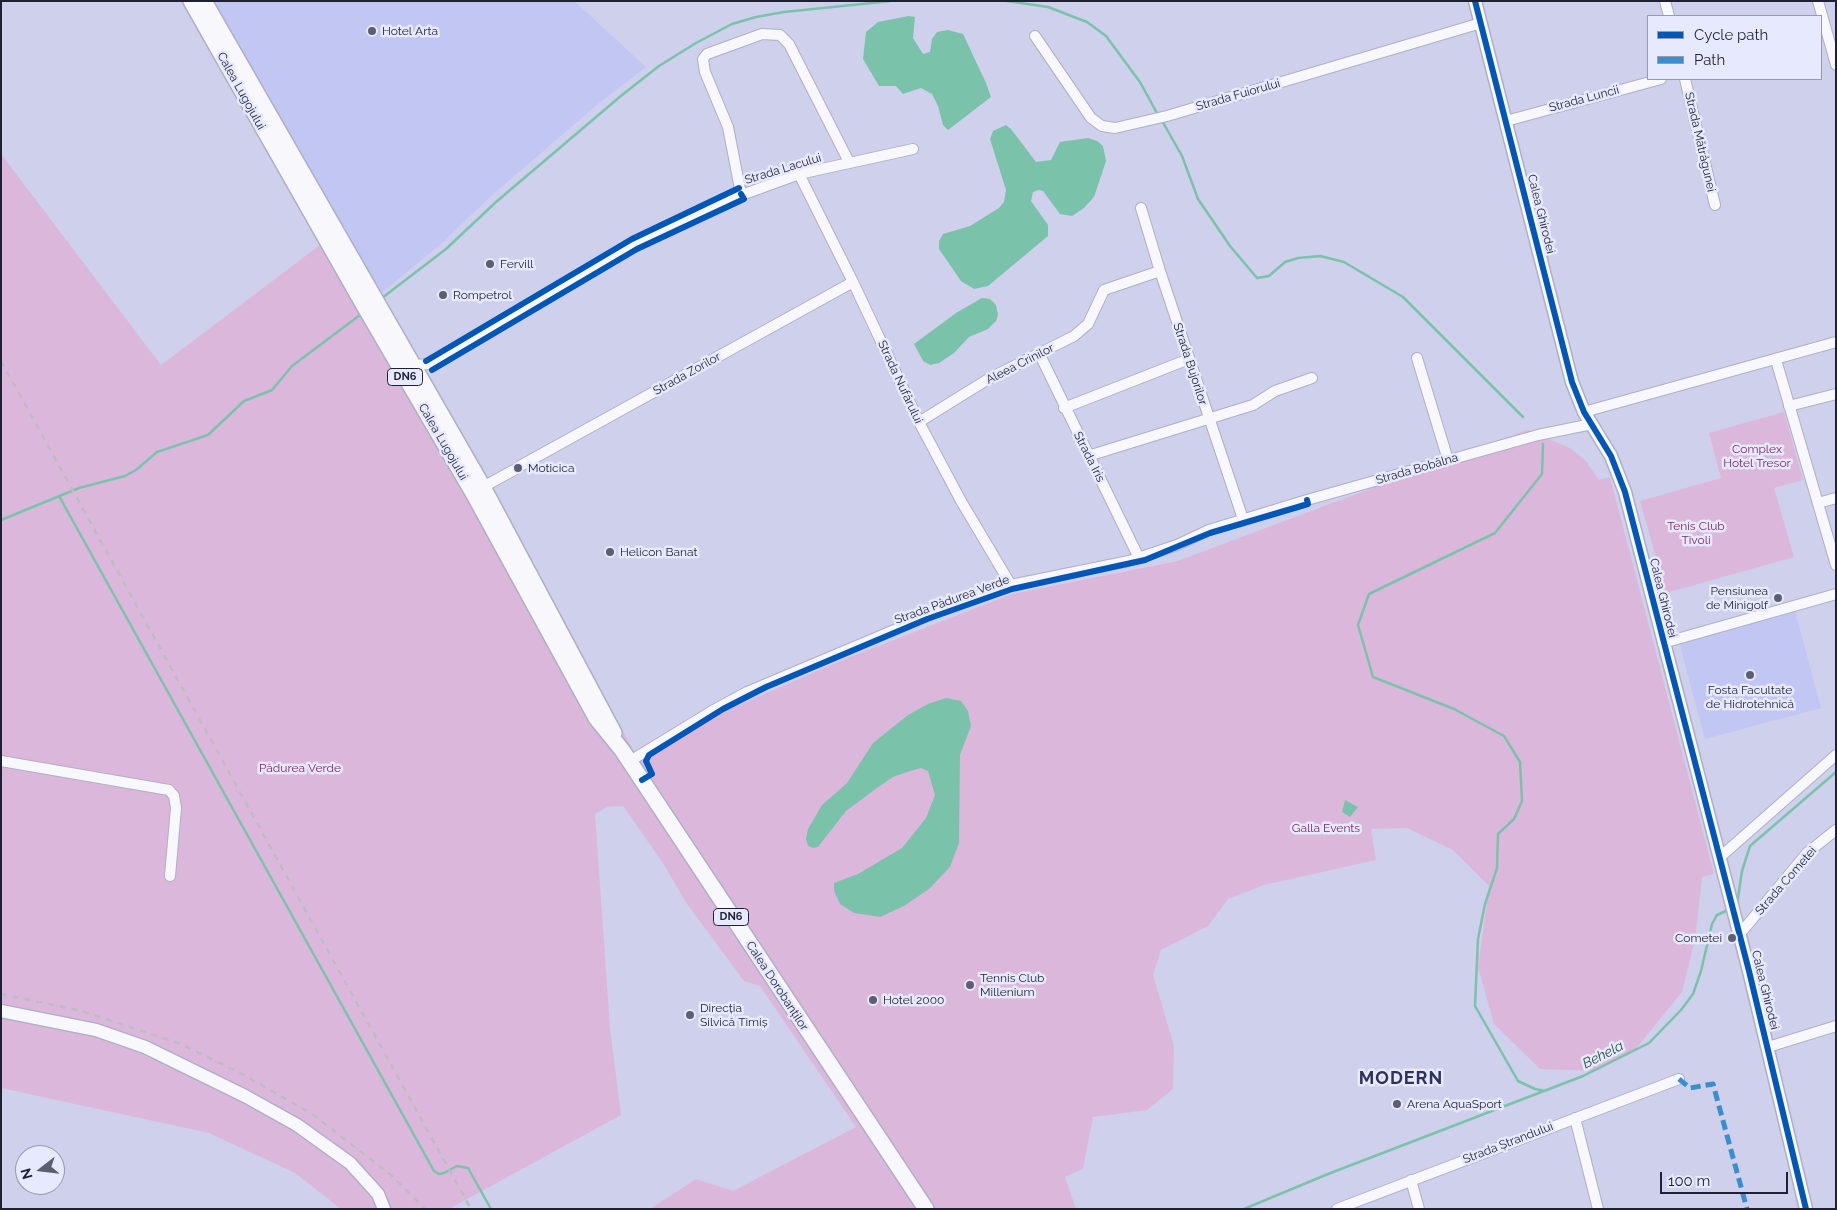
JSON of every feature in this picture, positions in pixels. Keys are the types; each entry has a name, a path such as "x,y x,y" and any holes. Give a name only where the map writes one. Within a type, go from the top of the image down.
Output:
{"main road":[{"name":"Calea Lugojului","path":"191,1 473,493 596,718 626,756"},
{"name":"Calea Lugojului","path":"204,1 483,487 606,713 626,756"},
{"name":"Calea Dorobanților","path":"626,756 926,1209"}],"street":[{"name":"Calea Ghirodei","path":"1475,1 1572,382 1584,412 1611,456 1625,492 1768,1047 1806,1209"},
{"path":"1665,1 1669,15"},
{"path":"1818,1 1821,15"},
{"name":"Strada Fuiorului","path":"1035,36 1096,123 1115,128 1167,116 1481,24"},
{"path":"1824,33 1836,65"},
{"path":"742,194 728,127 705,72 703,59 707,54 762,34 780,35 789,44 849,162"},
{"name":"Strada Luncii","path":"1506,120 1657,80"},
{"name":"Strada Mătrăgunei","path":"1685,80 1715,205"},
{"name":"Strada Lacului","path":"431,364 634,244 742,194 799,174 913,149"},
{"name":"Strada Nufărului","path":"799,174 853,282 919,422 961,501 1011,585"},
{"name":"Strada Bujorilor","path":"1141,208 1208,419 1243,519"},
{"name":"Aleea Crinilor","path":"919,422 984,382 1074,336 1086,326 1104,290 1160,271"},
{"name":"Strada Zorilor","path":"483,487 853,282"},
{"path":"1584,412 1836,342"},
{"name":"Strada Iris","path":"1040,355 1064,408 1139,558"},
{"path":"1417,358 1448,460"},
{"path":"1064,408 1189,359"},
{"path":"1776,360 1836,565"},
{"path":"413,364 431,364 424,383"},
{"path":"1088,456 1253,405 1275,391 1312,378"},
{"path":"1789,406 1836,394"},
{"name":"Strada Bobâlna","path":"1243,519 1538,435 1592,424"},
{"path":"1818,503 1836,498"},
{"name":"Strada Pădurea Verde","path":"626,756 764,684 925,616 1011,585 1139,558 1209,530 1243,519"},
{"path":"1663,643 1836,594"},
{"path":"1719,858 1836,755"},
{"path":"1,760 169,790 174,796 176,808 170,876"},
{"name":"Strada Cometei","path":"1739,935 1808,853 1836,830"},
{"path":"1,1011 96,1030 137,1044 245,1096 297,1125 350,1163 378,1194 384,1209"},
{"path":"1768,1047 1836,1026"},
{"name":"Strada Ștrandului","path":"1337,1209 1679,1079"},
{"path":"1574,1118 1598,1209"},
{"path":"1411,1180 1419,1209"}],"shaded area":[{"path":"199,1 574,1 646,67 599,103 491,196 441,244 379,295"},
{"path":"909,16 915,17 913,38 923,54 930,52 932,39 937,32 948,30 963,34 991,97 948,130 943,125 938,106 932,94 921,88 903,94 896,86 879,86 863,59 866,32 878,22"},
{"path":"1006,125 1036,162 1051,160 1060,142 1088,138 1097,141 1103,146 1106,161 1094,197 1084,208 1072,216 1060,214 1043,191 1033,192 1031,201 1048,225 1048,236 988,286 974,289 961,281 939,249 939,241 943,234 970,226 999,208 1004,202 1006,190 990,139 993,131"},
{"path":"982,298 990,299 996,305 998,315 996,321 988,329 969,337 954,353 939,363 930,365 923,361 914,344 956,313"},
{"name":"Fosta Facultate de Hidrotehnică","path":"1795,611 1821,708 1705,739 1679,642"},
{"path":"946,698 961,701 968,711 971,726 960,755 959,843 950,867 929,889 904,906 880,917 854,913 840,904 834,891 834,883 858,874 902,848 926,818 935,795 928,771 921,768 910,771 893,777 877,788 846,811 818,847 808,846 806,839 808,829 822,805 847,783 873,743 908,715 928,704"},
{"path":"1345,800 1358,807 1350,817 1342,812"}],"green space":[{"name":"Pădurea Verde","path":"1,154 161,365 332,236 379,295 639,760 725,711 845,659 1012,594 1178,561 1527,430 1570,448 1585,460 1599,480 1610,477 1714,874 1702,877 1695,940 1682,992 1634,1051 1597,1071 1540,1069 1494,1024 1478,967 1489,886 1453,850 1407,828 1371,829 1376,860 1264,885 1228,899 1208,926 1161,950 1153,975 1174,1046 1173,1089 1147,1110 1093,1117 1083,1169 1065,1177 1076,1209 650,1209 696,1179 733,1191 856,1127 760,986 744,981 687,904 663,863 623,806 607,807 595,814 610,1028 621,1115 449,1209 341,1209 295,1173 209,1133 1,1088"},
{"name":"Tenis Club Tivoli","path":"1784,412 1803,480 1774,488 1794,557 1666,593 1640,501 1721,478 1709,433"}],"waterway":[{"path":"382,298 446,249 496,202 622,95 659,66 696,43 732,24 756,17 784,12 891,1"},
{"path":"1007,1 1048,7 1087,22 1106,36 1140,82 1158,115"},
{"path":"1161,119 1182,156 1198,199 1230,246 1257,278 1269,276 1285,262 1298,258 1320,256 1344,262 1403,297 1523,417"},
{"path":"1,520 79,488 125,476 136,470 157,452 208,435 244,401 272,390 292,366 360,315"},
{"path":"1543,444 1542,474 1495,533 1369,594 1358,625 1373,677 1454,709 1504,736 1520,762 1522,801 1514,819 1498,834 1497,868 1485,904 1478,939 1475,1006 1518,1081 1535,1089 1545,1091"},
{"path":"59,496 434,1171 439,1174 457,1166 468,1168 491,1209"},
{"name":"Behela","path":"1737,905 1742,871 1750,846 1836,772"},
{"name":"Behela","path":"1244,1209 1328,1174 1583,1076 1649,1043 1681,1010 1693,994 1701,971 1712,924 1717,915 1728,910"}],"railway":[{"path":"1,361 471,1209"},
{"path":"1,994 82,1011 181,1044 242,1074 312,1114 391,1175 425,1209"}],"marked path":[{"path":"1679,1079 1690,1088 1713,1084 1747,1209"}],"cycle path":[{"path":"1475,1 1572,382 1584,412 1611,456 1625,492 1749,971 1806,1209"},
{"path":"426,361 632,239 739,188"},
{"path":"432,370 637,249 744,199 741,194"},
{"path":"642,780 652,774 646,761 649,755 723,709 766,687 927,619 1012,589 1145,560 1210,533 1308,504 1307,500"}],"place":[{"name":"Hotel Arta","path":"372,31"},
{"name":"Fervill","path":"490,264"},
{"name":"Rompetrol","path":"443,295"},
{"name":"Moticica","path":"518,468"},
{"name":"Helicon Banat","path":"610,552"},
{"name":"Pensiunea de Minigolf","path":"1778,598"},
{"name":"Fosta Facultate de Hidrotehnică","path":"1750,675"},
{"name":"Cometei","path":"1732,938"},
{"name":"Tennis Club Millenium","path":"970,985"},
{"name":"Hotel 2000","path":"873,1000"},
{"name":"Direcția Silvică Timiș","path":"690,1015"},
{"name":"Arena AquaSport","path":"1397,1104"}],"district":[{"name":"MODERN","path":"1401,1079"}],"park label":[{"name":"Complex Hotel Tresor","path":"1757,456"},
{"name":"Galla Events","path":"1326,828"}]}
